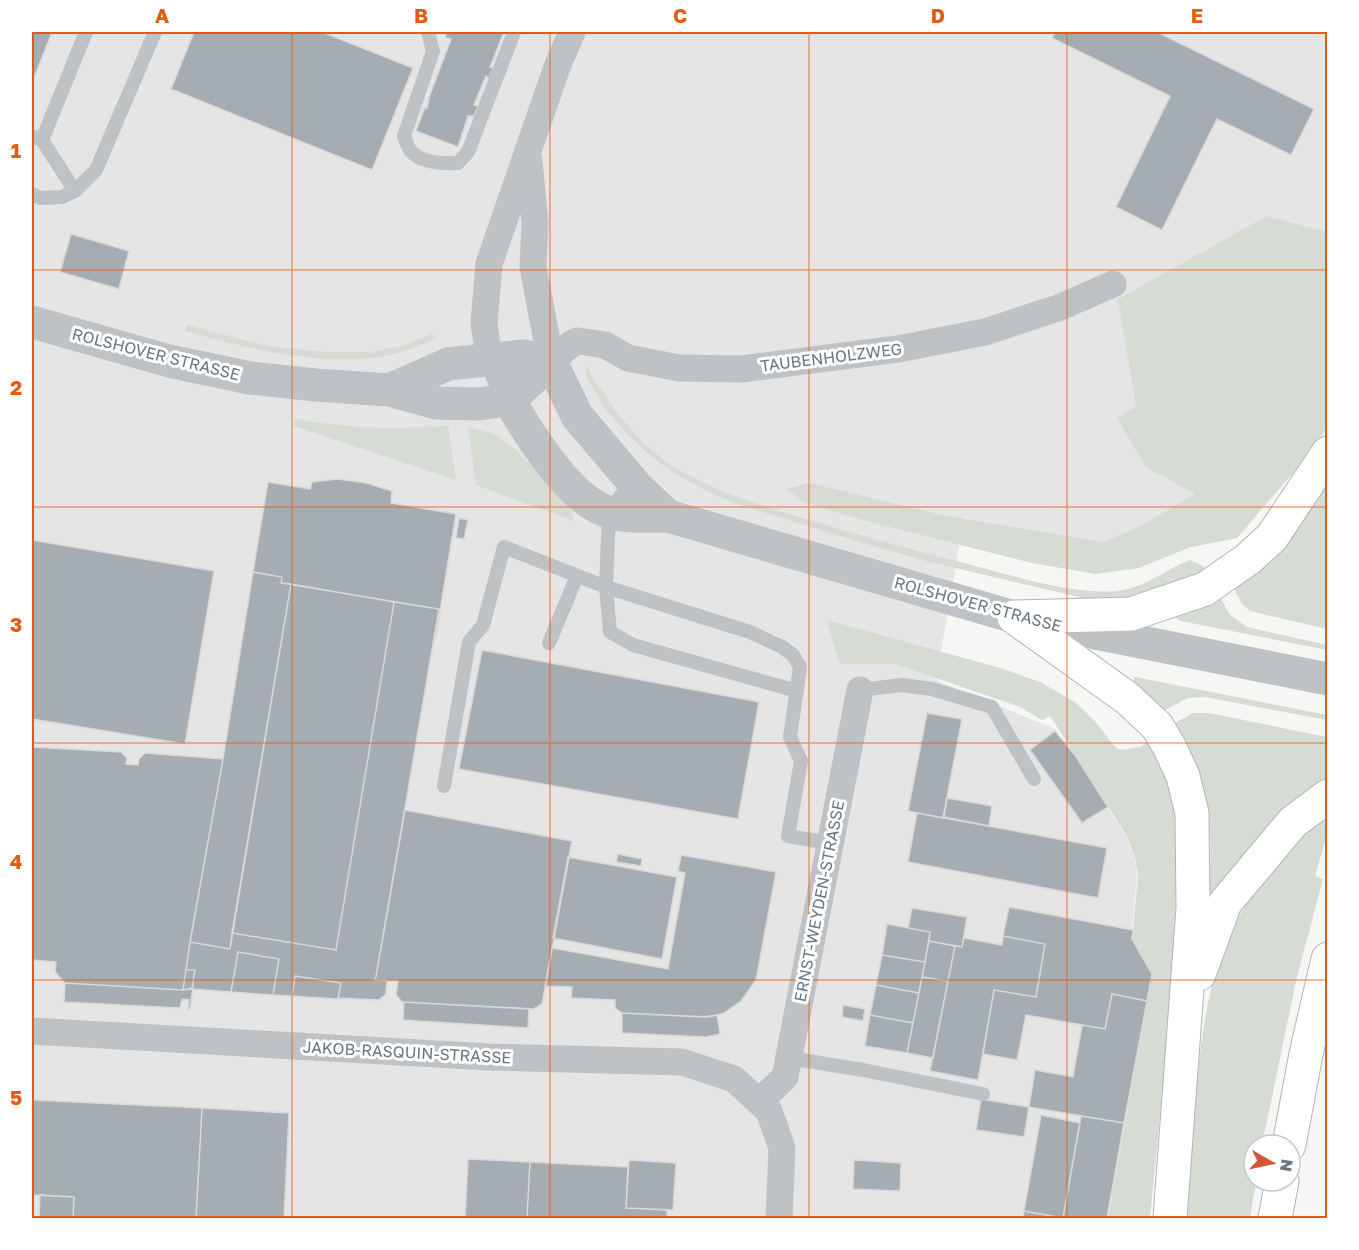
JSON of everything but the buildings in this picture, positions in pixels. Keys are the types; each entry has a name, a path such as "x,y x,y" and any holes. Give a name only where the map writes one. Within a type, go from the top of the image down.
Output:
{"highway":[{"path":"1014,617 1131,614 1205,589 1248,559 1272,537 1328,453"},
{"path":"1014,617 1127,698 1157,726 1183,776 1192,813 1193,908 1170,1218"},
{"path":"1182,1042 1200,971 1225,903 1293,822 1328,796"},
{"path":"1291,1133 1306,1054 1328,959"},
{"path":"1275,1218 1280,1193"}],"street":[{"path":"528,154 535,223 533,267 551,362 509,400 487,345 484,323 489,264 557,67 572,32"},
{"name":"TAUBENHOLZWEG","path":"551,362 571,344 578,341 605,345 628,358 679,368 741,369 898,349 985,332 1058,308 1113,284"},
{"name":"ROLSHOVER STRASSE","path":"32,322 169,361 250,378 389,390 441,404 478,404 509,400 536,444 570,485 598,508 609,512 629,517 669,516 1014,617 1328,679"},
{"name":"ROLSHOVER STRASSE","path":"389,390 448,364 523,356 551,362 577,416 632,481 669,516"},
{"name":"ERNST-WEYDEN-STRASSE","path":"764,1106 785,1077 860,690"},
{"name":"JAKOB-RASQUIN-STRASSE","path":"32,1031 489,1057 682,1062 734,1079 764,1106"},
{"path":"764,1106 782,1148 778,1218"}],"lane":[{"path":"75,191 37,138 86,32"},
{"path":"32,194 40,198 62,197 75,191 96,170 155,32"},
{"path":"428,32 433,51 404,136 411,152 446,164 458,163 468,152 514,32"},
{"path":"632,481 609,512 606,587 610,632 633,645 797,691"},
{"path":"444,786 469,642 483,625 504,547 606,587 750,632 782,647 793,655 800,667 790,737 801,761 788,836 830,843"},
{"path":"549,643 577,576"},
{"path":"860,690 902,685 932,689 992,707 1034,779"},
{"path":"789,1058 983,1094"}],"shaded area":[{"path":"32,32 1327,32 1327,346 1196,494 1140,527 1103,542 964,518 936,680 1055,729 1125,835 1134,855 1137,876 1131,938 1152,974 1107,1218 32,1218"},
{"path":"1267,216 1327,232 1327,427 1311,452 1237,538 1188,548 1139,568 1095,574 1032,563 855,518 804,502 786,489 809,483 938,514 1103,542 1139,527 1195,494 1146,467 1117,418 1136,406 1118,299"},
{"path":"187,325 268,346 327,352 371,352 405,345 432,334 436,337 409,350 378,357 312,358 245,346 185,331"},
{"path":"586,366 626,424 664,460 709,485 754,503 903,547 1060,587 1098,591 1125,590 1145,583 1190,560 1203,566 1209,575 1140,597 1083,598 922,560 731,502 671,471 647,453 604,407 586,376"},
{"path":"295,418 333,425 390,428 448,426 456,480 294,426"},
{"path":"468,427 494,434 517,451 554,491 570,503 574,521 476,485"},
{"path":"1327,483 1327,629 1250,611 1242,604 1234,589 1261,569 1296,529"},
{"path":"1220,597 1230,615 1247,627 1327,645 1327,650 1181,621 1176,618 1176,616"},
{"path":"827,620 1000,668 1040,682 1075,702 1093,719 1116,748 1122,750 1140,747 1150,741 1160,757 1183,833 1172,991 1150,1218 1108,1218 1152,974 1132,938 1138,877 1135,857 1126,835 1050,716 1042,720 1020,707 895,664 840,664"},
{"path":"1135,677 1327,715 1327,720 1205,697 1188,698 1161,712 1133,681"},
{"path":"1193,713 1209,713 1327,737 1327,780 1206,922 1210,868 1209,827 1199,793 1171,725"},
{"path":"1327,813 1327,834 1315,876 1323,879 1296,981 1264,1133 1242,1133 1242,1193 1254,1193 1250,1218 1183,1218 1197,1078 1212,985 1237,920 1266,876 1289,849"}]}
